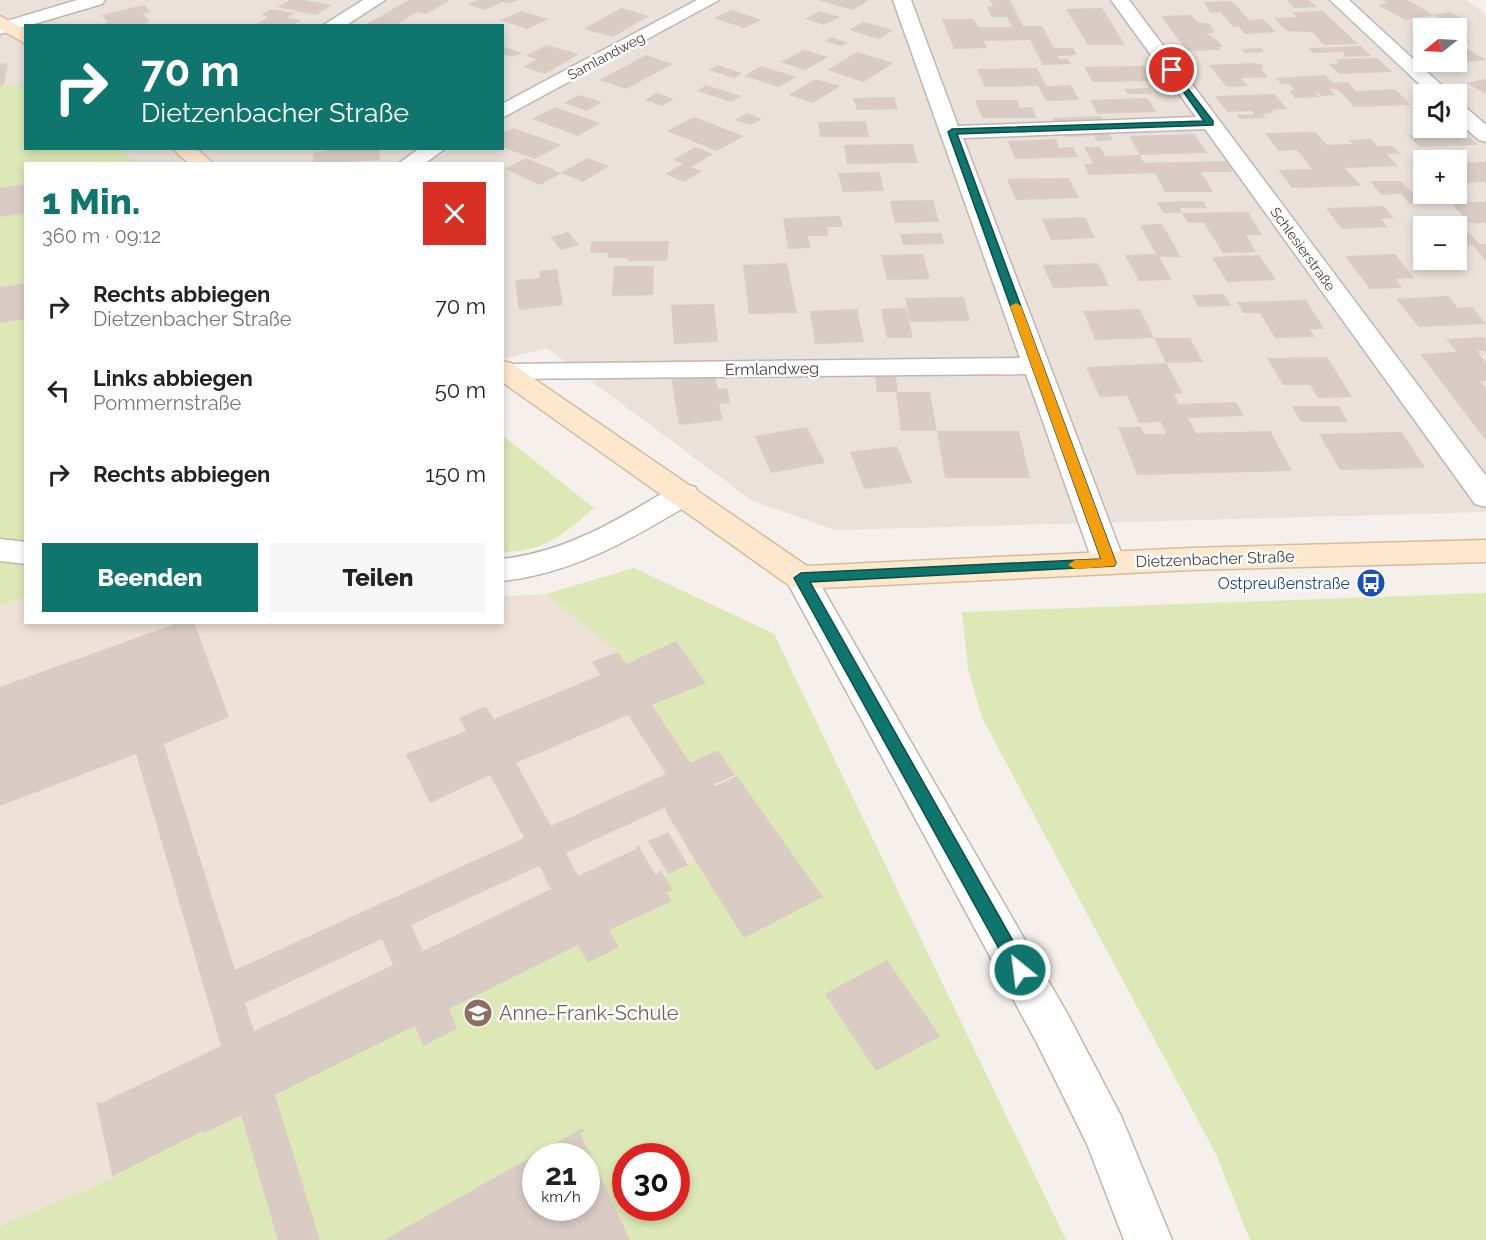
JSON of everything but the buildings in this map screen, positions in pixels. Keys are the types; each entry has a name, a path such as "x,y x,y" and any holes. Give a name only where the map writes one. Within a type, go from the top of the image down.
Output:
{"main road":[{"path":"3,26 24,38"},
{"path":"185,150 201,162"},
{"path":"505,371 801,578"},
{"name":"Dietzenbacher Straße","path":"801,578 1109,563 1486,551"}],"street":[{"path":"3,26 96,0"},
{"path":"334,24 376,0"},
{"name":"Samlandweg","path":"504,111 710,0"},
{"path":"902,0 1109,563"},
{"name":"Schlesierstraße","path":"1120,0 1486,497"},
{"path":"1339,0 1430,84"},
{"path":"1467,119 1486,136"},
{"path":"952,132 1210,123"},
{"path":"412,162 432,150"},
{"name":"Ermlandweg","path":"505,371 1037,366"},
{"path":"504,570 557,560 599,543 684,494"},
{"path":"0,550 24,553"},
{"path":"801,578 1053,1030 1105,1132 1148,1240"}],"shaded area":[{"path":"0,0 1467,0 1486,15 1486,512 835,530 751,500 547,348 504,359 504,162 24,162 24,185 0,438"},
{"name":"Anne-Frank-Schule","path":"634,568 774,634 1066,1240 0,1240 0,606 24,597 24,624 504,624 504,596 546,594"}],"green space":[{"path":"24,84 24,150 120,150 138,162 24,162 24,184 0,188 0,86"},
{"path":"24,213 24,283 0,287 0,217"},
{"path":"24,319 24,597 0,606 0,323"},
{"path":"504,437 594,508 553,540 518,551 504,552"},
{"path":"634,568 774,634 1066,1240 0,1240 0,1226 113,1179 115,1175 203,1131 204,1134 241,1115 240,1113 414,1026 423,1046 457,1029 449,1009 578,945 588,963 618,947 609,930 671,901 666,893 672,889 664,876 696,861 744,938 823,897 718,750 690,763 652,705 706,683 677,642 626,664 618,652 546,594"},
{"path":"1486,593 1486,1240 1250,1240 1216,1154 982,718 968,668 962,612"}],"slow traffic":[{"path":"1016,306 1109,563 1075,565"}],"place":[{"name":"Ostpreußenstraße","path":"1371,583"},
{"name":"Anne-Frank-Schule","path":"478,1013"}],"route":[{"path":"1020,970 801,578 1109,563 952,132 1210,123 1172,70"}]}
